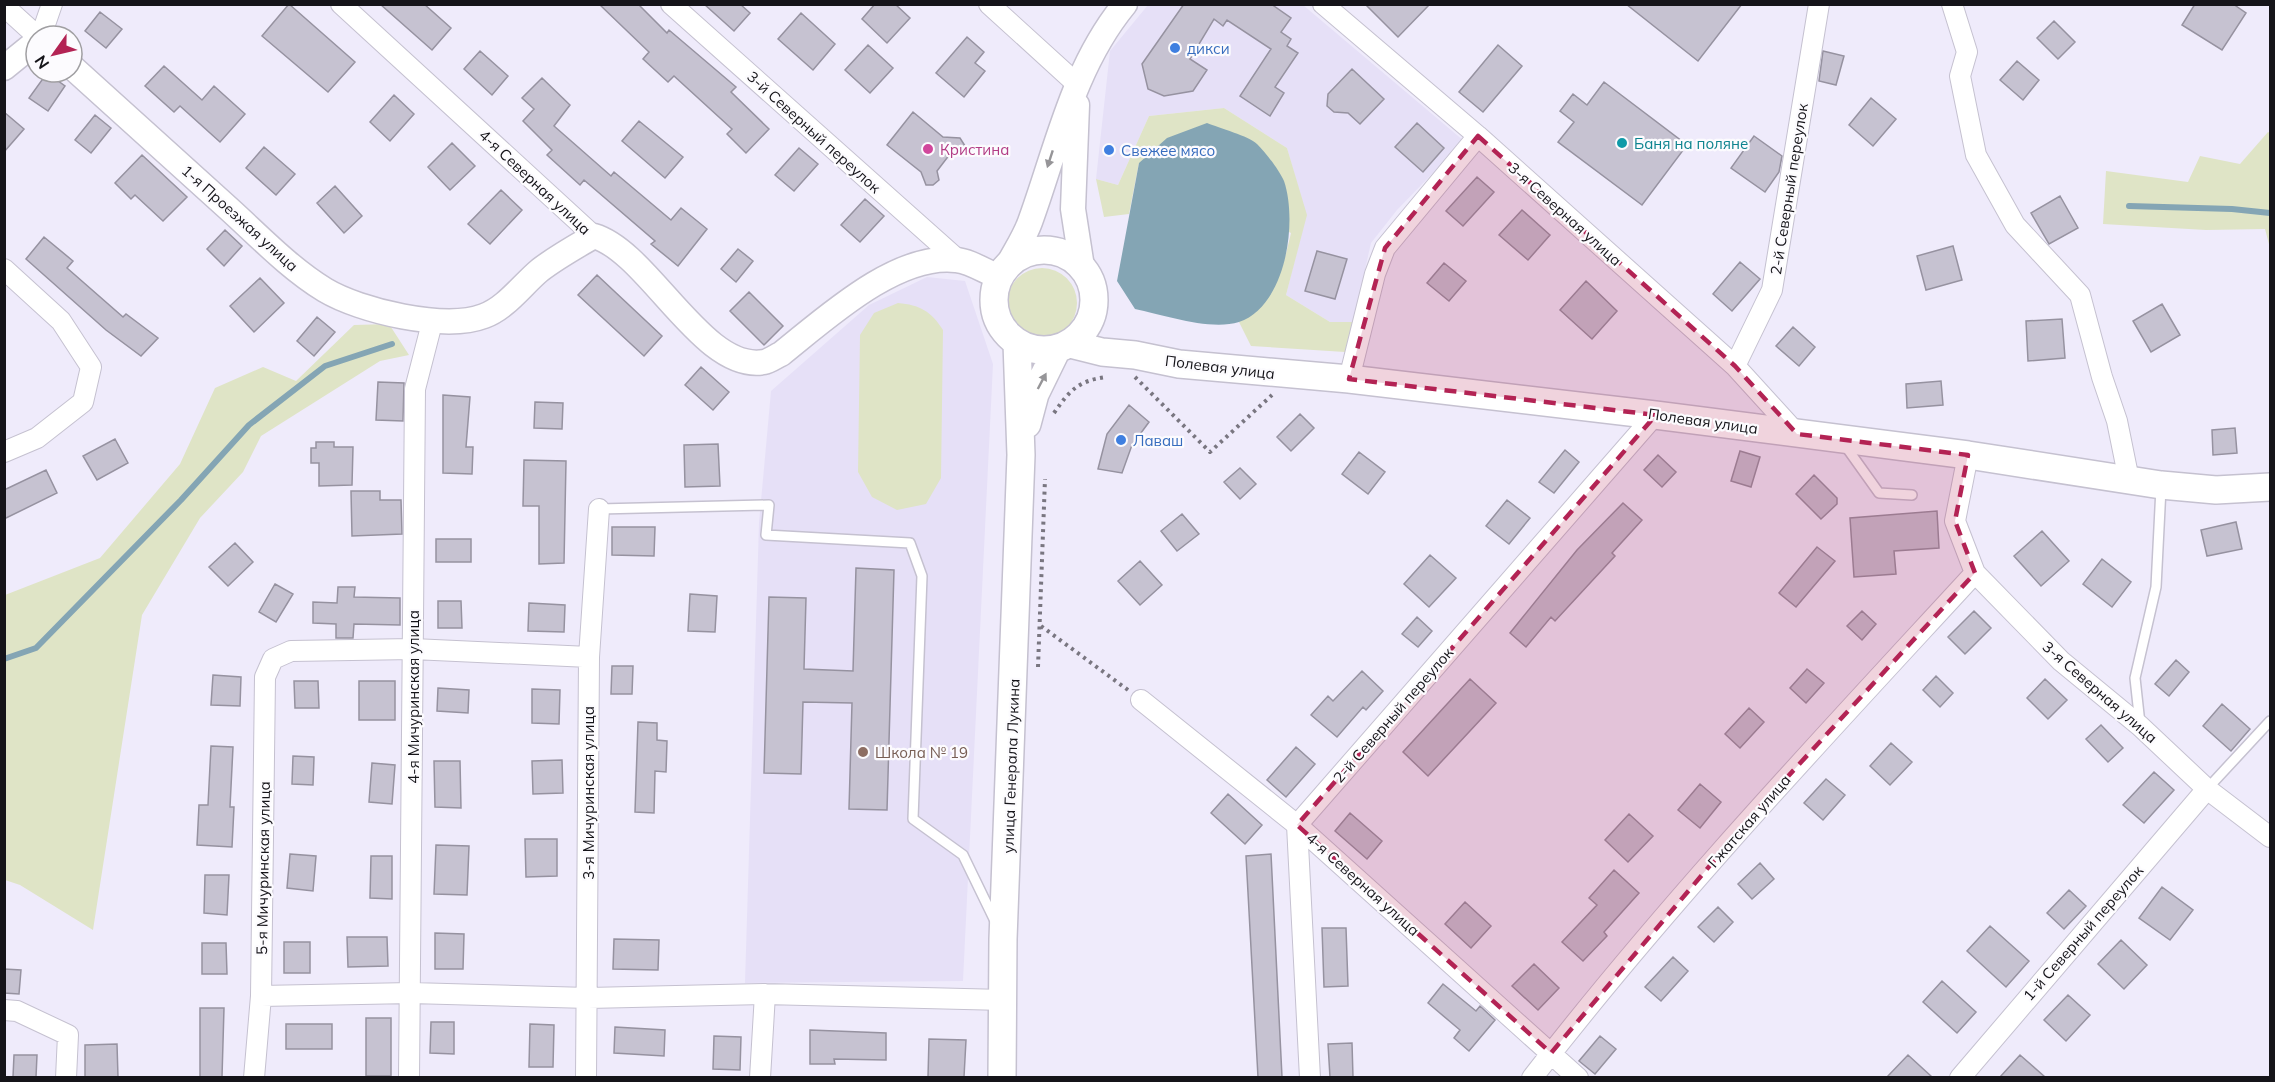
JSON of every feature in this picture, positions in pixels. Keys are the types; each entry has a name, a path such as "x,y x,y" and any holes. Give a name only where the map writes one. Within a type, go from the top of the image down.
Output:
{"main road":[{"path":"1039,250 1055,251 1070,257 1082,267 1093,288 1093,312 1085,330 1064,346 1036,350 1017,343 1000,325 993,301 1004,270 1023,254 1039,250"},
{"path":"1093,312 1132,364"},
{"name":"улица Генерала Лукина","path":"1002,1077 1003,939 1020,455 1017,343"},
{"name":"Полевая улица","path":"1064,346 1102,352 1132,364 1218,368 1349,379 1968,455 2161,485 2216,490 2271,487"},
{"name":"улица Генерала Лукина","path":"1020,455 1035,394 1064,346"}],"street":[{"path":"44,24 52,4"},
{"name":"4-я Северная улица","path":"341,4 594,236 609,241 628,257 670,304 707,338 738,358 765,362 781,354 872,284 905,269 957,260"},
{"name":"3-й Северный переулок","path":"671,4 957,260"},
{"path":"989,4 1078,85"},
{"path":"957,260 1004,270 1030,224 1058,134 1090,58 1125,4"},
{"name":"3-я Северная улица","path":"1323,4 1478,136 1735,366 1797,434"},
{"name":"2-й Северный переулок","path":"1735,366 1772,290 1819,4"},
{"path":"1952,4 1967,51 1960,76 1976,155 2015,225 2080,295 2102,377 2117,421 2129,480"},
{"path":"4,6 25,24"},
{"path":"4,68 24,52"},
{"name":"1-я Проезжая улица","path":"84,78 283,258 325,290 368,308 410,317 454,321 483,316 503,304 554,260 594,236"},
{"path":"1078,85 1073,209 1082,267"},
{"path":"1349,379 1385,248 1478,136"},
{"path":"4,269 61,321 92,367 83,402 37,438 4,452"},
{"name":"4-я Мичуринская улица","path":"409,1077 415,389 433,319"},
{"name":"2-й Северный переулок","path":"1297,825 1655,415"},
{"name":"3-я Северная улица","path":"1968,455 1955,521 1975,573 2061,662 2140,726 2207,789 2271,837"},
{"name":"3-я Мичуринская улица","path":"586,1077 589,657 599,509"},
{"name":"Гжатская улица","path":"1532,1077 1757,810 1975,573"},
{"path":"413,649 589,657"},
{"name":"5-я Мичуринская улица","path":"254,1077 261,996 265,677 273,659 291,651 413,649"},
{"name":"4-я Северная улица","path":"1141,699 1297,825 1578,1077"},
{"name":"1-й Северный переулок","path":"1960,1077 2207,789"},
{"path":"1297,825 1310,1077"},
{"path":"261,996 411,993 588,998 765,994 1004,1000"},
{"path":"760,1077 765,994"},
{"path":"4,1010 17,1011 68,1035 66,1077"}],"lane":[{"path":"1841,440 1880,493 1912,495"},
{"path":"2140,726 2135,678 2156,588 2161,485"},
{"path":"599,509 769,505 766,535 910,543 922,576 913,819 963,855 1003,939"},
{"path":"2207,789 2271,721"}],"path":[{"path":"1132,364 1210,452 1280,387"},
{"path":"1041,626 1141,699"}],"highlighted area":[{"path":"1478,136 1735,366 1797,434 1968,455 1955,521 1975,573 1757,810 1551,1053 1297,825 1656,415 1349,379 1385,248"}],"shaded area":[{"path":"1148,5 1303,5 1464,141 1397,210 1371,243 1353,322 1330,322 1286,295 1306,215 1287,148 1224,108 1149,116 1118,185 1096,179 1110,51"},
{"name":"Школа № 19","path":"927,277 965,281 993,364 963,981 745,983 759,523 771,391 869,305"}],"green space":[{"path":"1224,108 1287,148 1307,215 1286,295 1330,322 1353,322 1345,352 1251,346 1239,322 1261,303 1275,283 1284,261 1291,233 1139,163 1129,214 1104,217 1096,179 1118,185 1149,116"},
{"path":"2268,132 2270,133 2270,248 2265,229 2206,230 2103,224 2106,171 2188,182 2200,156 2240,164"},
{"path":"1042,268 1055,271 1067,278 1074,290 1077,303 1074,316 1067,328 1055,335 1042,338 1029,335 1017,328 1010,316 1007,303 1010,290 1017,278 1029,271"},
{"path":"898,303 913,305 924,310 943,330 941,478 926,504 897,510 872,497 858,472 860,335 874,313"},
{"path":"389,324 409,355 380,361 261,436 243,472 200,518 142,615 93,930 20,885 5,880 5,595 100,558 180,464 215,388 263,367 296,381 354,325"}],"water":[{"path":"1207,123 1241,135 1257,144 1284,181 1289,218 1284,261 1278,281 1268,299 1255,313 1239,322 1215,325 1135,309 1117,281 1139,163 1167,138"}],"building":[{"path":"289,4 355,62 328,92 262,36"},
{"path":"380,4 424,4 451,28 432,50"},
{"path":"599,4 638,4 667,33 669,30 736,87 731,92 769,129 746,153 727,134 732,129 674,76 668,82 643,59 649,52"},
{"path":"704,4 740,4 750,13 734,31"},
{"path":"875,4 895,4 910,18 887,43 862,19"},
{"path":"1184,4 1271,4 1291,18 1281,32 1291,39 1287,46 1298,53 1275,87 1284,93 1270,116 1240,96 1271,49 1227,20 1223,26 1214,19 1190,59 1207,70 1193,91 1164,96 1148,89 1142,64"},
{"path":"1365,4 1430,4 1398,37"},
{"path":"1626,4 1742,4 1698,61"},
{"path":"2195,4 2233,4 2246,13 2222,50 2182,25"},
{"path":"100,12 122,29 106,48 85,31"},
{"path":"801,13 835,44 813,70 778,39"},
{"path":"2054,21 2075,42 2058,59 2037,38"},
{"path":"967,37 984,52 975,63 985,71 964,97 936,73"},
{"path":"868,45 893,68 870,93 845,70"},
{"path":"1498,45 1522,66 1483,112 1459,92"},
{"path":"480,51 508,76 492,95 464,69"},
{"path":"1823,51 1844,56 1836,85 1819,81"},
{"path":"2017,61 2039,80 2023,100 2000,80"},
{"path":"164,66 202,100 214,86 245,114 220,142 180,106 174,112 145,86"},
{"path":"1352,69 1384,99 1360,124 1348,113 1334,112 1327,106 1328,94"},
{"path":"542,78 570,105 554,126 611,176 614,172 671,220 681,208 707,229 678,266 651,244 655,241 584,180 580,185 547,155 552,150 523,121 534,109 522,98"},
{"name":"Баня на поляне","path":"1604,82 1687,145 1642,205 1558,142 1574,122 1560,111 1573,94 1587,105"},
{"path":"39,84 65,86 48,111 29,98"},
{"path":"394,95 414,114 390,141 370,122"},
{"path":"1871,98 1896,119 1873,146 1849,125"},
{"path":"4,112 24,129 4,152"},
{"name":"Кристина","path":"913,112 943,137 960,138 967,149 956,155 950,154 937,171 939,180 933,185 926,185 921,172 887,145"},
{"path":"95,115 111,128 91,153 75,140"},
{"path":"639,121 683,157 665,178 622,141"},
{"path":"1417,123 1444,148 1423,172 1395,147"},
{"path":"1754,136 1782,156 1779,172 1765,192 1731,168"},
{"path":"452,143 475,166 450,190 428,167"},
{"path":"264,147 295,174 276,195 246,168"},
{"path":"799,148 818,164 794,191 775,175"},
{"path":"142,155 187,197 163,221 135,195 131,199 115,183"},
{"path":"1477,177 1494,192 1463,226 1446,211"},
{"path":"335,186 362,216 344,233 317,203"},
{"path":"501,190 522,210 490,244 468,224"},
{"path":"2060,196 2078,228 2049,244 2031,213"},
{"path":"865,199 884,216 860,242 841,225"},
{"path":"1522,210 1550,235 1528,260 1499,235"},
{"path":"225,230 242,246 224,266 207,249"},
{"path":"44,237 73,261 67,268 123,317 126,314 158,338 141,356 106,330 26,259"},
{"path":"1953,246 1962,280 1926,290 1917,256"},
{"path":"738,249 753,261 736,282 721,269"},
{"path":"1317,251 1347,259 1335,299 1305,291"},
{"path":"1740,262 1760,279 1732,311 1713,294"},
{"path":"1444,263 1466,281 1449,301 1427,283"},
{"path":"597,275 662,336 644,356 578,295"},
{"path":"260,278 284,303 254,332 230,306"},
{"path":"1586,281 1617,311 1592,339 1560,310"},
{"path":"749,292 783,326 764,345 730,311"},
{"path":"2162,304 2180,335 2151,352 2133,321"},
{"path":"317,317 335,332 314,356 297,341"},
{"path":"2062,319 2065,358 2028,361 2026,321"},
{"path":"1793,327 1815,347 1799,366 1776,346"},
{"path":"701,367 729,392 713,410 685,385"},
{"path":"1941,381 1943,405 1907,408 1906,384"},
{"path":"378,382 404,383 403,421 376,420"},
{"path":"443,395 470,397 466,447 473,447 472,474 443,473"},
{"path":"535,402 563,403 562,429 534,428"},
{"name":"Лаваш","path":"1129,405 1149,422 1132,445 1122,473 1098,469 1107,434"},
{"path":"1300,414 1314,428 1291,451 1277,437"},
{"path":"2235,428 2237,453 2213,455 2212,430"},
{"path":"115,439 128,463 97,480 83,456"},
{"path":"316,442 334,442 334,447 353,447 352,485 319,486 319,463 311,463 311,448 316,448"},
{"path":"718,444 720,486 685,487 684,445"},
{"path":"1565,450 1579,462 1554,493 1539,482"},
{"path":"1740,451 1760,457 1751,487 1731,481"},
{"path":"1359,452 1385,472 1368,494 1342,474"},
{"path":"1658,455 1676,472 1662,487 1644,470"},
{"path":"524,460 566,461 564,563 539,564 539,506 523,506"},
{"path":"1240,468 1256,484 1240,499 1224,482"},
{"path":"46,470 57,493 4,519 4,490"},
{"path":"1814,475 1837,498 1837,504 1821,519 1796,494"},
{"path":"351,491 380,491 380,500 401,500 402,534 352,536"},
{"path":"1507,500 1530,518 1509,544 1486,526"},
{"path":"1623,503 1642,520 1612,553 1615,556 1555,621 1551,617 1526,647 1510,633 1577,550"},
{"path":"1937,511 1939,548 1894,551 1896,574 1854,577 1850,518"},
{"path":"1182,514 1199,534 1177,551 1161,531"},
{"path":"2236,522 2242,549 2207,556 2201,530"},
{"path":"612,527 655,527 654,556 612,555"},
{"path":"2042,531 2069,561 2041,586 2014,556"},
{"path":"436,539 471,539 471,562 436,562"},
{"path":"235,543 253,562 228,586 209,567"},
{"path":"1817,547 1835,561 1796,607 1779,593"},
{"path":"1430,555 1456,578 1429,607 1404,584"},
{"path":"2102,559 2131,582 2112,607 2083,584"},
{"path":"1140,561 1162,585 1140,605 1118,581"},
{"path":"856,568 894,570 887,810 849,809 852,703 803,702 801,774 764,773 769,597 806,598 804,669 853,671"},
{"path":"275,584 293,594 276,622 259,612"},
{"path":"338,587 355,587 354,597 400,598 400,625 354,624 353,638 336,638 336,624 313,623 313,602 337,603"},
{"path":"690,594 717,596 715,632 688,631"},
{"path":"438,601 461,601 462,628 438,628"},
{"path":"529,603 565,605 564,632 528,631"},
{"path":"1862,611 1876,624 1862,640 1847,626"},
{"path":"1974,611 1991,628 1965,654 1948,637"},
{"path":"1417,617 1432,631 1418,647 1402,634"},
{"path":"2176,660 2189,672 2169,696 2155,684"},
{"path":"612,666 633,666 632,694 611,694"},
{"path":"1807,669 1824,683 1806,703 1790,688"},
{"path":"1362,671 1383,691 1366,710 1363,707 1337,737 1311,715 1328,696 1333,701"},
{"path":"213,675 241,677 240,706 211,705"},
{"path":"1936,676 1953,693 1940,707 1923,690"},
{"path":"1470,679 1496,703 1428,776 1403,752"},
{"path":"2045,679 2067,700 2048,719 2027,698"},
{"path":"294,681 318,681 319,708 295,708"},
{"path":"359,681 395,681 395,720 359,720"},
{"path":"438,688 469,690 468,713 437,711"},
{"path":"532,689 560,690 559,724 532,723"},
{"path":"2222,704 2250,729 2231,751 2203,726"},
{"path":"1749,708 1764,722 1740,748 1725,734"},
{"path":"638,722 657,723 657,740 667,741 666,772 655,771 654,813 635,812"},
{"path":"2101,725 2123,748 2108,762 2086,739"},
{"path":"1891,743 1912,762 1890,785 1870,766"},
{"path":"211,746 233,747 230,807 234,807 232,847 197,845 199,805 208,805"},
{"path":"1296,747 1315,764 1286,797 1267,780"},
{"path":"293,756 314,757 313,785 292,784"},
{"path":"562,760 563,793 533,794 532,761"},
{"path":"434,761 460,761 461,808 435,807"},
{"path":"372,763 395,765 392,804 369,802"},
{"path":"2154,772 2174,790 2144,823 2123,805"},
{"path":"1826,779 1845,795 1823,820 1804,803"},
{"path":"1700,784 1721,802 1700,828 1678,810"},
{"path":"1228,794 1262,825 1245,844 1211,813"},
{"path":"1350,813 1382,841 1367,859 1335,831"},
{"path":"1629,814 1653,836 1628,862 1605,840"},
{"path":"525,839 557,839 557,876 526,877"},
{"path":"436,845 469,846 467,895 434,894"},
{"path":"290,854 316,856 313,891 287,888"},
{"path":"1271,854 1282,1077 1258,1077 1246,856"},
{"path":"371,856 392,856 392,899 370,898"},
{"path":"1760,863 1774,879 1752,899 1738,884"},
{"path":"1614,870 1639,893 1604,932 1607,936 1583,961 1562,942 1597,905 1589,898"},
{"path":"205,875 229,875 227,915 204,913"},
{"path":"2162,887 2193,910 2170,940 2139,918"},
{"path":"2069,890 2086,906 2064,929 2047,913"},
{"path":"1465,902 1491,926 1471,948 1445,924"},
{"path":"1718,907 1733,922 1714,942 1698,927"},
{"path":"1990,926 2029,961 2006,987 1967,951"},
{"path":"1322,928 1346,928 1348,986 1324,987"},
{"path":"435,933 464,934 463,969 435,969"},
{"path":"347,937 387,937 388,966 348,967"},
{"path":"614,939 659,940 658,970 613,969"},
{"path":"2121,940 2147,965 2124,989 2098,964"},
{"path":"284,942 310,942 310,973 284,973"},
{"path":"202,943 226,943 227,974 202,974"},
{"path":"1673,957 1688,971 1661,1001 1645,987"},
{"path":"1534,964 1559,988 1538,1010 1512,986"},
{"path":"4,969 21,970 19,994 4,993"},
{"path":"1942,981 1976,1012 1957,1033 1923,1002"},
{"path":"1443,984 1476,1011 1480,1006 1495,1020 1469,1051 1454,1038 1460,1030 1428,1003"},
{"path":"2068,995 2090,1015 2066,1041 2044,1020"},
{"path":"200,1008 224,1008 222,1077 200,1077"},
{"path":"366,1018 391,1018 391,1076 366,1076"},
{"path":"431,1022 454,1022 454,1054 430,1053"},
{"path":"286,1024 332,1024 332,1049 286,1049"},
{"path":"530,1024 554,1025 553,1067 529,1067"},
{"path":"615,1027 665,1030 664,1056 614,1053"},
{"path":"810,1030 886,1033 886,1060 834,1059 835,1064 810,1064"},
{"path":"714,1036 741,1037 740,1070 713,1069"},
{"path":"1600,1036 1616,1049 1595,1074 1579,1061"},
{"path":"929,1039 966,1040 964,1077 928,1077"},
{"path":"1352,1043 1353,1077 1330,1077 1328,1044"},
{"path":"117,1044 118,1077 85,1077 85,1045"},
{"path":"14,1055 37,1055 36,1077 13,1077"},
{"path":"1908,1055 1932,1077 1887,1077"},
{"path":"2020,1055 2045,1077 2000,1077"}],"waterway":[{"path":"2129,206 2232,209 2270,213"},
{"path":"4,659 36,648 181,500 249,425 325,366 392,344"}],"place":[{"name":"дикси","path":"1175,48"},
{"name":"Баня на поляне","path":"1622,143"},
{"name":"Кристина","path":"928,149"},
{"name":"Свежее мясо","path":"1109,150"},
{"name":"Лаваш","path":"1121,440"},
{"name":"Школа № 19","path":"863,752"}]}
